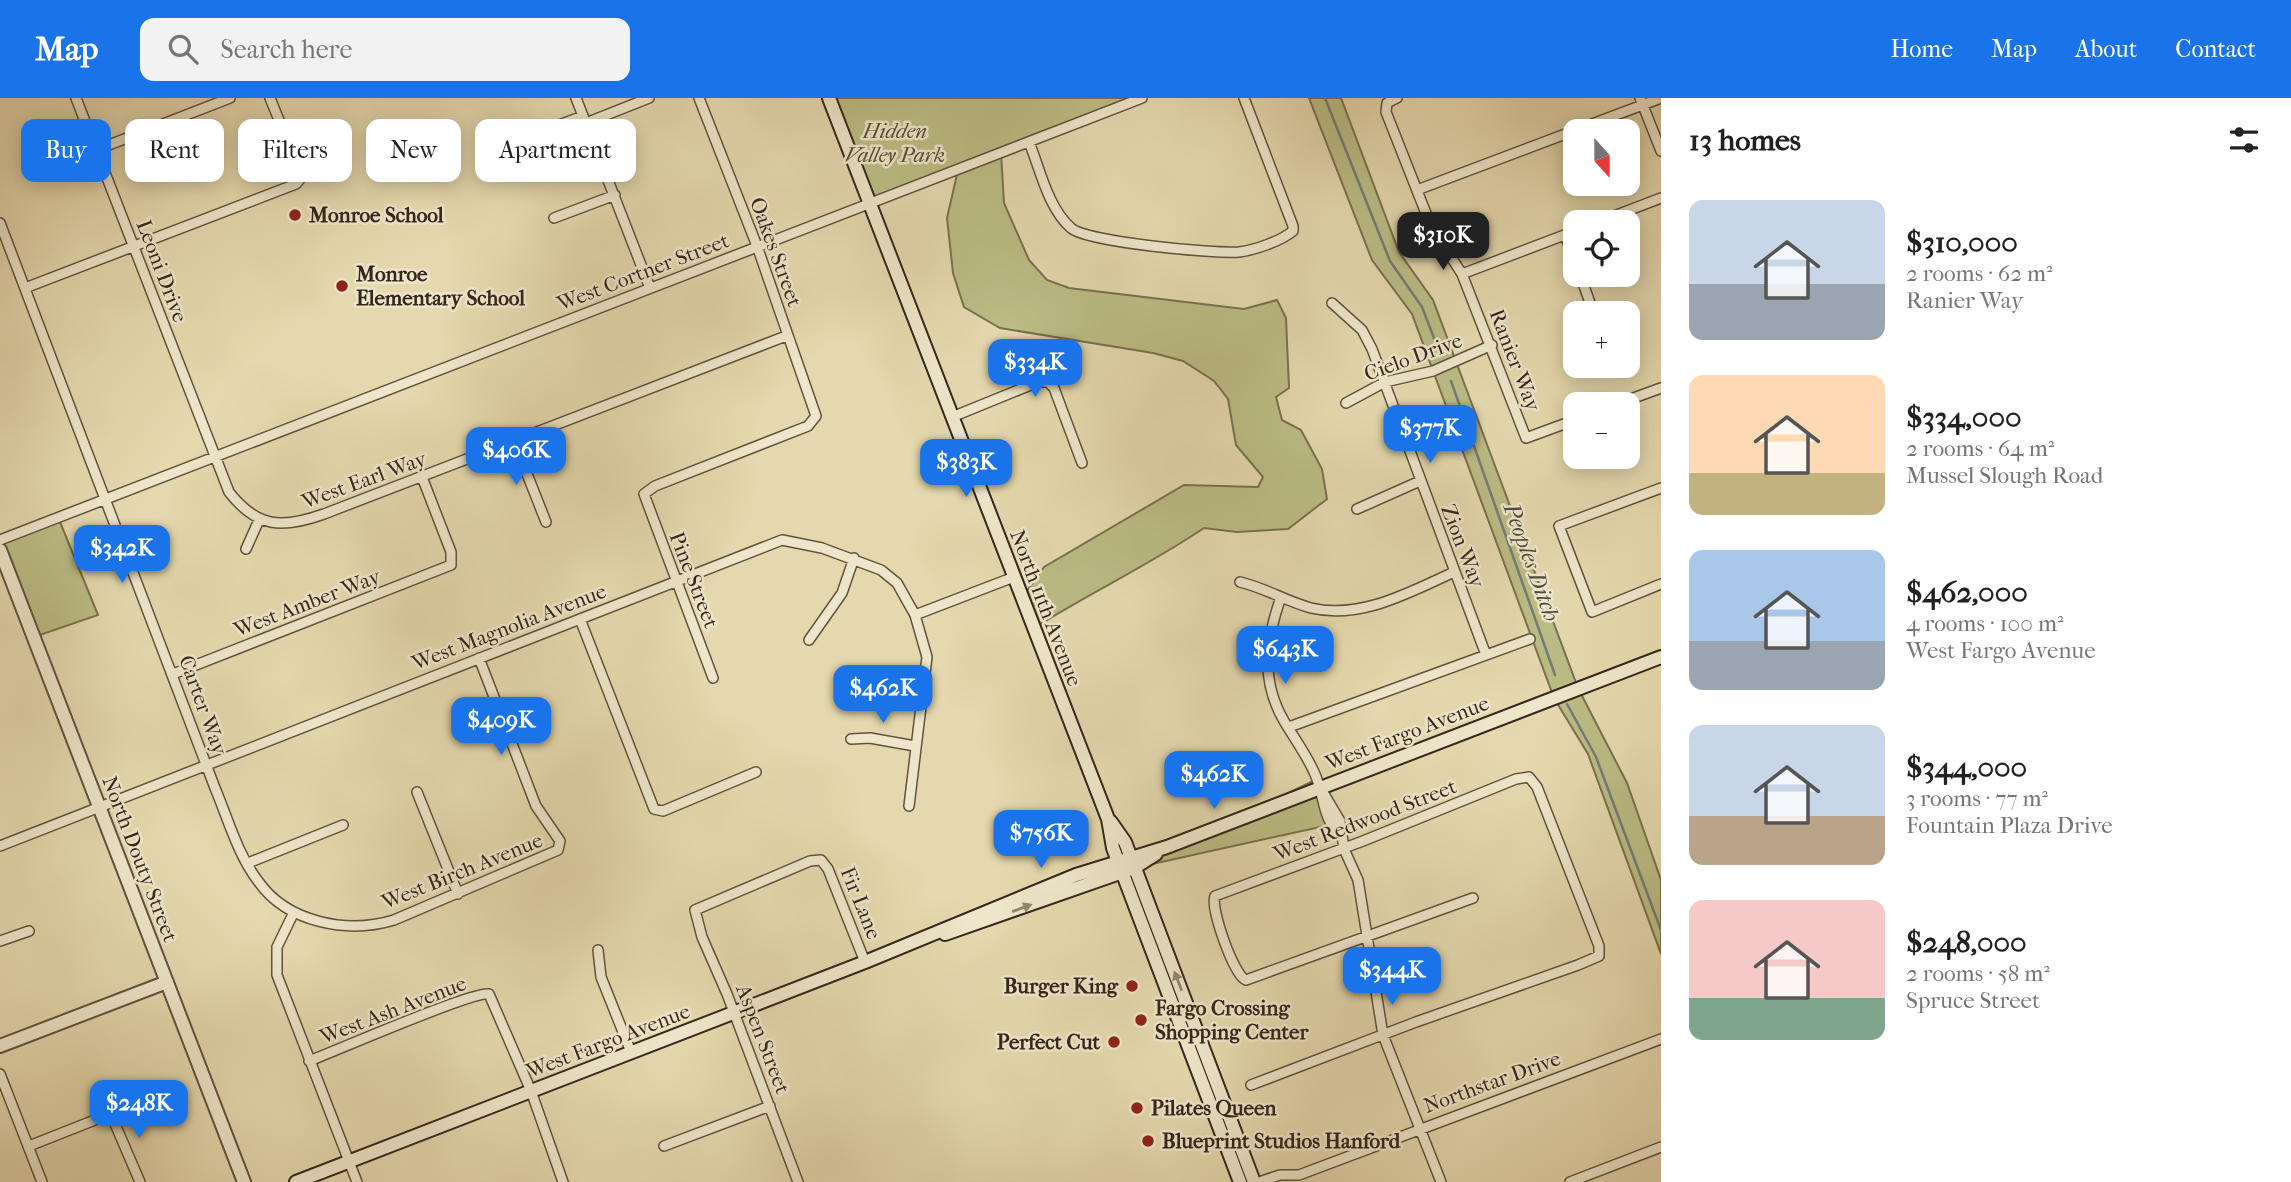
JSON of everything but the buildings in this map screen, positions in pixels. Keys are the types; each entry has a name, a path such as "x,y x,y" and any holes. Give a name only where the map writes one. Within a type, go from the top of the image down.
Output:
{"main road":[{"name":"North 11th Avenue","path":"829,98 1108,818 1125,842 1125,864 1170,1001 1240,1182"},
{"name":"North Douty Street","path":"0,550 244,1182"},
{"name":"West Fargo Avenue","path":"296,1182 934,935 986,921 1320,787 1661,657"},
{"name":"North 11th Avenue","path":"1125,864 1215,1075 1257,1182"},
{"path":"0,1046 167,982"},
{"name":"North 11th Avenue","path":"1170,1001 1185,1012 1205,1063 1215,1075"}],"street":[{"name":"Leoni Drive","path":"76,98 84,119"},
{"path":"111,144 230,98"},
{"path":"25,288 291,187 301,178 270,98"},
{"path":"576,98 585,119 649,98"},
{"name":"Oakes Street","path":"644,494 655,486 799,430 816,419 816,409 786,336 757,246 699,98"},
{"name":"West Cortner Street","path":"0,540 1142,98"},
{"path":"1029,142 1055,206 1065,222 1078,233 1113,242 1240,252 1268,243 1293,230 1244,98"},
{"name":"Ranier Way","path":"1397,98 1385,105 1431,226 1462,274 1527,438 1563,424"},
{"path":"1418,190 1642,101 1661,98"},
{"path":"1642,101 1661,151"},
{"name":"Leoni Drive","path":"109,182 214,457"},
{"path":"609,182 650,288"},
{"path":"554,218 614,195"},
{"path":"1630,210 1661,198"},
{"name":"Carter Way","path":"0,223 206,764 248,863 267,892 294,912"},
{"path":"1462,274 1563,236"},
{"name":"Zion Way","path":"1332,303 1362,330 1373,349 1486,655"},
{"name":"West Earl Way","path":"259,520 300,523 786,336"},
{"name":"Cielo Drive","path":"1346,403 1385,382 1433,371 1492,345"},
{"path":"952,417 1038,382 1048,382 1054,388 1083,463"},
{"path":"1640,396 1661,388"},
{"path":"514,441 546,522"},
{"path":"214,457 229,492 259,520 246,549"},
{"name":"West Amber Way","path":"173,674 453,563 422,477"},
{"path":"1357,509 1420,481"},
{"path":"1661,488 1559,526 1592,612 1661,584"},
{"name":"Pine Street","path":"644,494 713,678"},
{"name":"West Magnolia Avenue","path":"0,846 782,540 853,558 889,576 915,615 927,657 909,806"},
{"path":"809,640 836,605 853,558"},
{"path":"1240,582 1325,611 1352,610 1454,572"},
{"path":"915,615 1014,577"},
{"path":"1281,597 1268,638 1268,676 1272,694 1320,787 1321,803 1329,825 1340,835 1343,849 1358,880 1383,1035 1441,1182"},
{"path":"580,619 651,805 657,811 757,772"},
{"path":"1289,727 1530,639"},
{"name":"West Birch Avenue","path":"294,912 338,926 368,926 394,920 560,849 556,835 536,806 479,658"},
{"path":"851,739 870,738 915,746"},
{"name":"West Redwood Street","path":"1369,937 1243,980 1229,952 1213,899 1221,893 1343,849 1516,779 1531,778 1599,946 1599,956 1383,1035"},
{"path":"417,792 458,894"},
{"path":"248,863 343,825"},
{"name":"Aspen Street","path":"798,1182 702,937 695,910 810,861 821,860"},
{"name":"Fir Lane","path":"821,860 828,869 865,962"},
{"path":"1369,937 1473,898"},
{"path":"294,912 277,947 275,964 309,1061 357,1182"},
{"path":"0,941 29,930"},
{"path":"598,950 601,977 631,1052"},
{"name":"West Ash Avenue","path":"309,1061 483,993 489,994 531,1091"},
{"path":"1251,1085 1383,1035"},
{"name":"Northstar Drive","path":"1257,1182 1280,1175 1299,1175 1661,1039"},
{"path":"0,1074 42,1182"},
{"path":"531,1091 563,1182"},
{"path":"664,1146 770,1106"},
{"path":"30,1146 105,1116 111,1117 140,1182"},
{"path":"1570,1182 1661,1147"},
{"path":"1289,1182 1299,1175"}],"green space":[{"name":"Hidden Valley Park","path":"829,98 1142,98 1001,153 1004,203 1029,260 1047,280 1069,288 1244,309 1277,300 1286,318 1289,388 1276,397 1282,420 1301,430 1322,469 1327,499 1288,529 1237,532 1204,528 1034,628 1022,598 1044,567 1184,485 1258,487 1263,477 1236,445 1228,399 1214,381 1183,361 1153,353 1000,328 964,307 953,273 947,218 958,170 869,204"},
{"path":"1309,98 1341,98 1399,252 1433,300 1578,688 1627,783 1661,880 1661,954 1588,754 1554,698 1412,314 1372,260"},
{"path":"58,517 98,615 34,637 0,550 0,540"},
{"path":"1317,779 1340,821 1340,835 1329,825 1134,868"}],"waterway":[{"path":"1325,98 1390,261 1422,307 1439,351"},
{"name":"Peoples Ditch","path":"1451,381 1555,675"},
{"name":"Peoples Ditch","path":"1567,704 1596,757 1661,930"}],"place":[{"name":"Monroe School","path":"295,215"},
{"name":"Monroe Elementary School","path":"342,286"},
{"name":"Burger King","path":"1132,986"},
{"name":"Fargo Crossing Shopping Center","path":"1141,1020"},
{"name":"Perfect Cut","path":"1114,1042"},
{"name":"Pilates Queen","path":"1137,1108"},
{"name":"Blueprint Studios Hanford","path":"1148,1141"}]}
